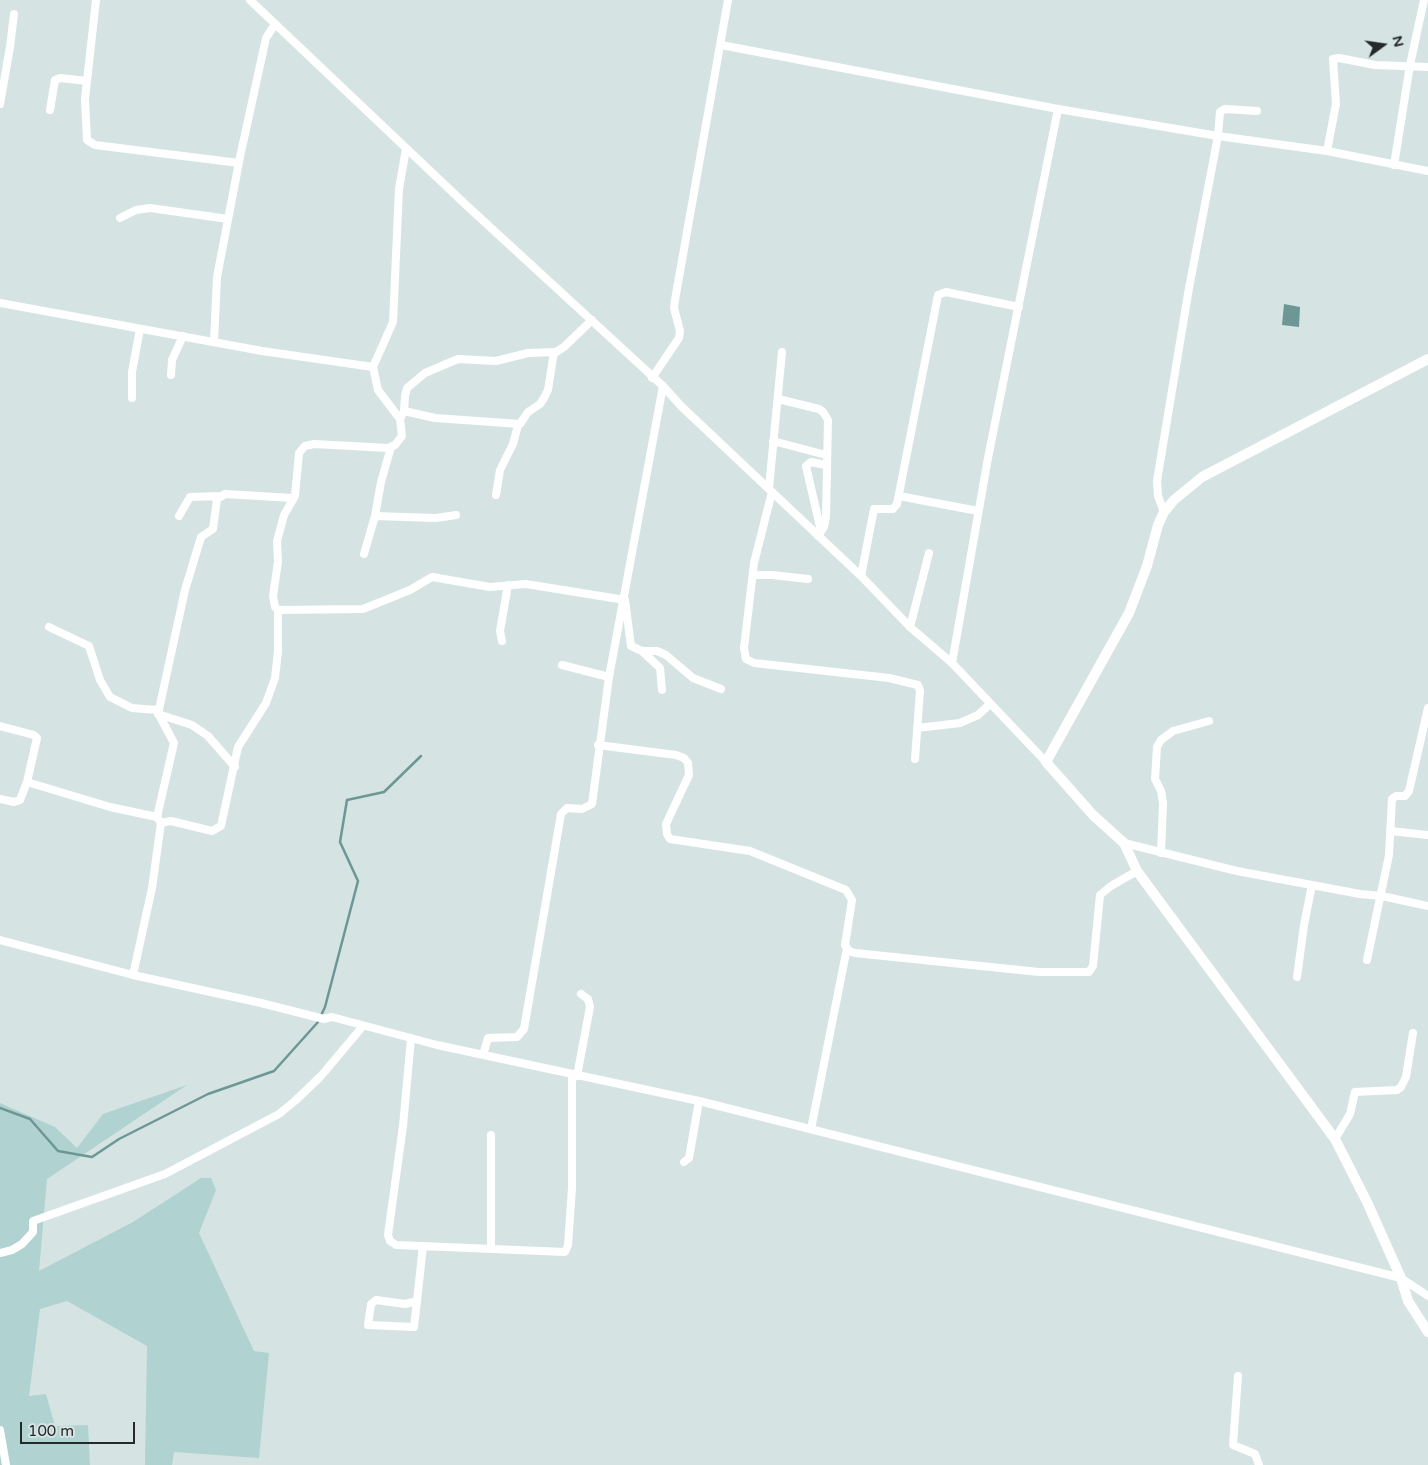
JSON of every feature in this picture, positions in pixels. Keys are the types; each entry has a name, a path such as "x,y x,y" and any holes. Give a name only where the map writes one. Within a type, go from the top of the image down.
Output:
{"street":[{"path":"96,0 87,81 85,120 86,137 89,143 239,163"},
{"path":"250,0 406,149 592,320 652,378 663,386 681,406 770,490 819,533 910,627 952,664 1046,762 1093,815 1124,843 1138,870 1335,1139 1363,1194 1401,1278 1408,1301 1428,1332"},
{"path":"652,378 679,338 679,324 674,308 675,300 728,0"},
{"path":"1394,165 1410,65 1424,0"},
{"path":"0,104 12,39 14,14"},
{"path":"214,342 217,277 228,219 266,38 275,24"},
{"path":"721,45 1058,109 1218,136 1327,151 1428,171"},
{"path":"1327,151 1336,104 1332,59 1339,58 1375,65 1410,65 1428,68"},
{"path":"50,110 55,80 60,78 87,81"},
{"path":"952,664 978,511 1058,109"},
{"path":"1164,512 1158,496 1157,481 1221,110 1257,111"},
{"path":"364,554 391,447 402,436 400,420 378,390 373,367 392,322 399,189 406,149"},
{"path":"120,218 136,210 150,208 228,219"},
{"path":"861,576 874,509 896,507 938,294 946,292 1019,307"},
{"path":"0,303 214,342 373,367"},
{"path":"400,420 404,411 404,396 411,383 425,373 449,361 467,359 503,360 522,354 554,352 564,347 592,320"},
{"path":"132,398 132,372 140,328"},
{"path":"171,375 172,360 183,336"},
{"path":"496,495 502,465 511,449 518,425 530,410 540,404 548,390 554,352"},
{"path":"782,352 770,490 754,563 744,648 746,659 754,663 862,674 914,683 920,688 915,759"},
{"path":"1046,762 1129,613 1164,512 1186,488 1202,477 1428,359"},
{"path":"483,1055 488,1038 516,1037 524,1029 561,814 567,808 582,809 592,804 598,745 609,677 625,600 663,386"},
{"path":"778,399 823,412 828,420 826,517 819,533"},
{"path":"404,411 435,418 518,425"},
{"path":"773,440 826,455"},
{"path":"27,782 159,820 212,831 218,830 224,821 238,747 266,703 275,678 278,651 278,610 273,602 278,562 277,540 284,515 292,498 295,496 298,482 297,460 305,446 314,444 391,447"},
{"path":"819,533 806,466 811,462 826,465"},
{"path":"179,516 188,499 193,496 221,496 225,494 292,498"},
{"path":"133,975 149,904 159,820 174,743 158,712 189,575 201,537 212,531 216,502 221,496"},
{"path":"899,496 978,511"},
{"path":"375,516 442,518 456,515"},
{"path":"910,627 929,553"},
{"path":"754,575 772,574 808,579"},
{"path":"278,610 363,609 410,590 432,577 490,587 526,584 625,600"},
{"path":"502,641 500,631 508,585"},
{"path":"625,600 631,646 642,651 660,668 662,690"},
{"path":"49,627 89,646 100,680 110,697 132,708 158,712 201,730 235,767"},
{"path":"642,651 657,651 666,655 692,678 721,689"},
{"path":"562,665 609,677"},
{"path":"917,728 960,723 978,715 990,704"},
{"path":"1367,960 1382,896 1389,855 1392,799 1396,796 1405,796 1409,792 1428,708"},
{"path":"1161,853 1163,803 1161,790 1156,778 1157,747 1161,740 1173,731 1209,721"},
{"path":"0,726 34,735 37,738 27,782 18,802 0,799"},
{"path":"598,745 676,754 688,762 688,780 666,824 667,834 670,839 750,851 846,890 852,900 846,939 847,948 811,1129"},
{"path":"1390,831 1428,835"},
{"path":"1124,843 1236,871 1382,896 1428,906"},
{"path":"847,948 855,953 915,961 1039,972 1088,972 1093,966 1100,895 1138,870"},
{"path":"1297,977 1312,885"},
{"path":"0,940 133,975 324,1019 332,1018 483,1055 699,1101 1401,1278 1428,1296"},
{"path":"411,1038 403,1126 388,1235 390,1241 396,1245 561,1253 567,1249 572,1188 575,1075 590,1007 588,999 581,994"},
{"path":"0,1253 12,1250 22,1244 33,1232 33,1222 165,1174 279,1114 321,1076 362,1026"},
{"path":"1335,1139 1350,1114 1355,1092 1397,1090 1402,1087 1406,1077 1413,1033"},
{"path":"684,1162 689,1158 699,1101"},
{"path":"490,1249 491,1135"},
{"path":"417,1301 405,1304 376,1300 371,1304 368,1325 414,1327 417,1301 423,1246"},
{"path":"1238,1376 1233,1445 1255,1454 1259,1465"},
{"path":"0,1430 6,1465"}],"shaded area":[{"path":"1284,304 1300,307 1299,327 1282,325"},
{"path":"187,1085 47,1179 39,1271 133,1222 201,1178 211,1178 216,1190 199,1233 254,1351 269,1353 259,1458 174,1452 172,1465 145,1465 147,1346 67,1301 40,1309 29,1396 46,1394 55,1426 88,1425 90,1465 0,1465 0,1103 55,1127 77,1148 103,1114"}],"waterway":[{"path":"0,1108 30,1119 58,1151 92,1157 119,1139 208,1094 274,1071 318,1022 325,1007 358,881 340,842 347,800 384,792 421,756"}]}
